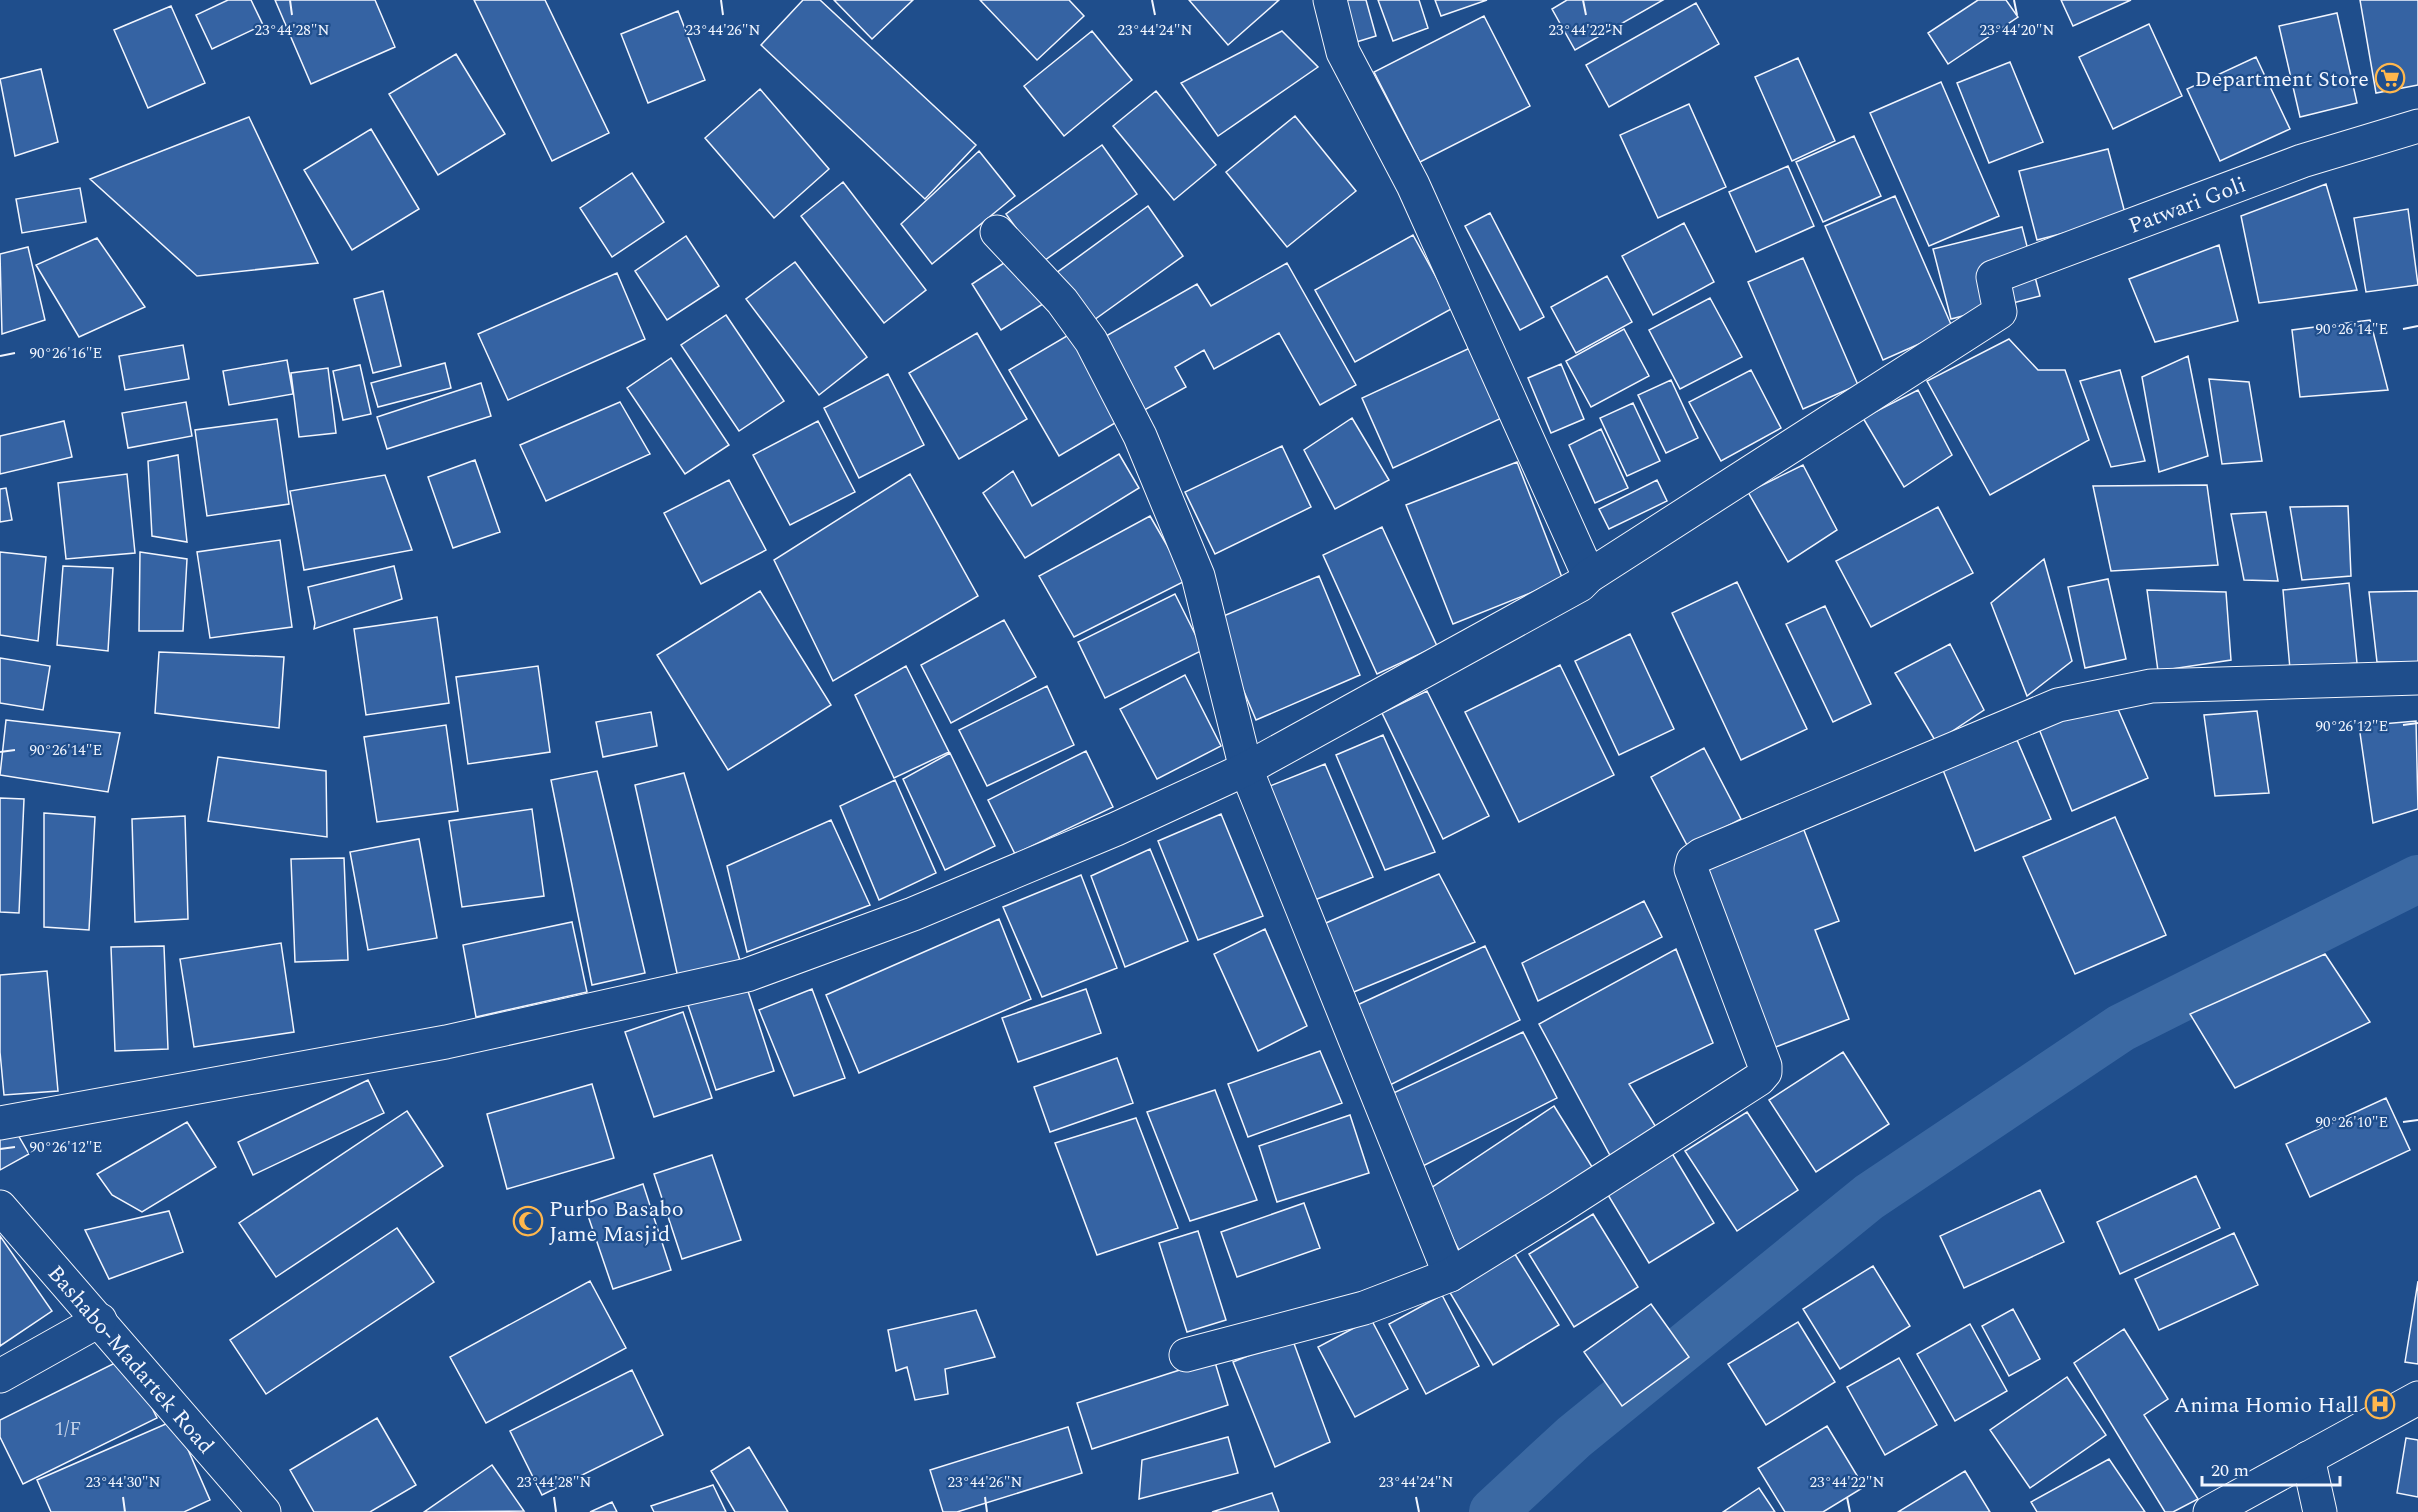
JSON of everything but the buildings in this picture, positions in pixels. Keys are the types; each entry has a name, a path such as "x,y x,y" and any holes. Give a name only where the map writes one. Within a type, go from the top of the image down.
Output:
{"street":[{"path":"0,1123 446,1042 747,975 914,914 1116,829 1246,769 1580,585 1589,576 1413,185 1343,52 1330,0"},
{"name":"Patwari Goli","path":"1589,576 2000,312 1993,277 2302,161 2418,126"},
{"path":"997,232 1062,301 1091,341 1140,436 1198,576 1246,769 1450,1275"},
{"path":"1186,1355 1364,1308 1450,1275 1759,1079 1765,1072 1765,1066 1691,869 1693,861 1701,855 2058,705 2151,686 2418,678"},
{"name":"Bashabo-Madartek Road","path":"0,1207 264,1512"},
{"path":"0,1376 100,1320"},
{"path":"2210,1512 2418,1398"},
{"path":"2308,1458 2320,1512"}],"waterway":[{"path":"1493,1512 1574,1437 1869,1197 2121,1028 2418,879"}],"place":[{"name":"Department Store","path":"2390,78"},
{"name":"Purbo Basabo Jame Masjid","path":"528,1221"},
{"name":"Anima Homio Hall","path":"2380,1404"}]}
